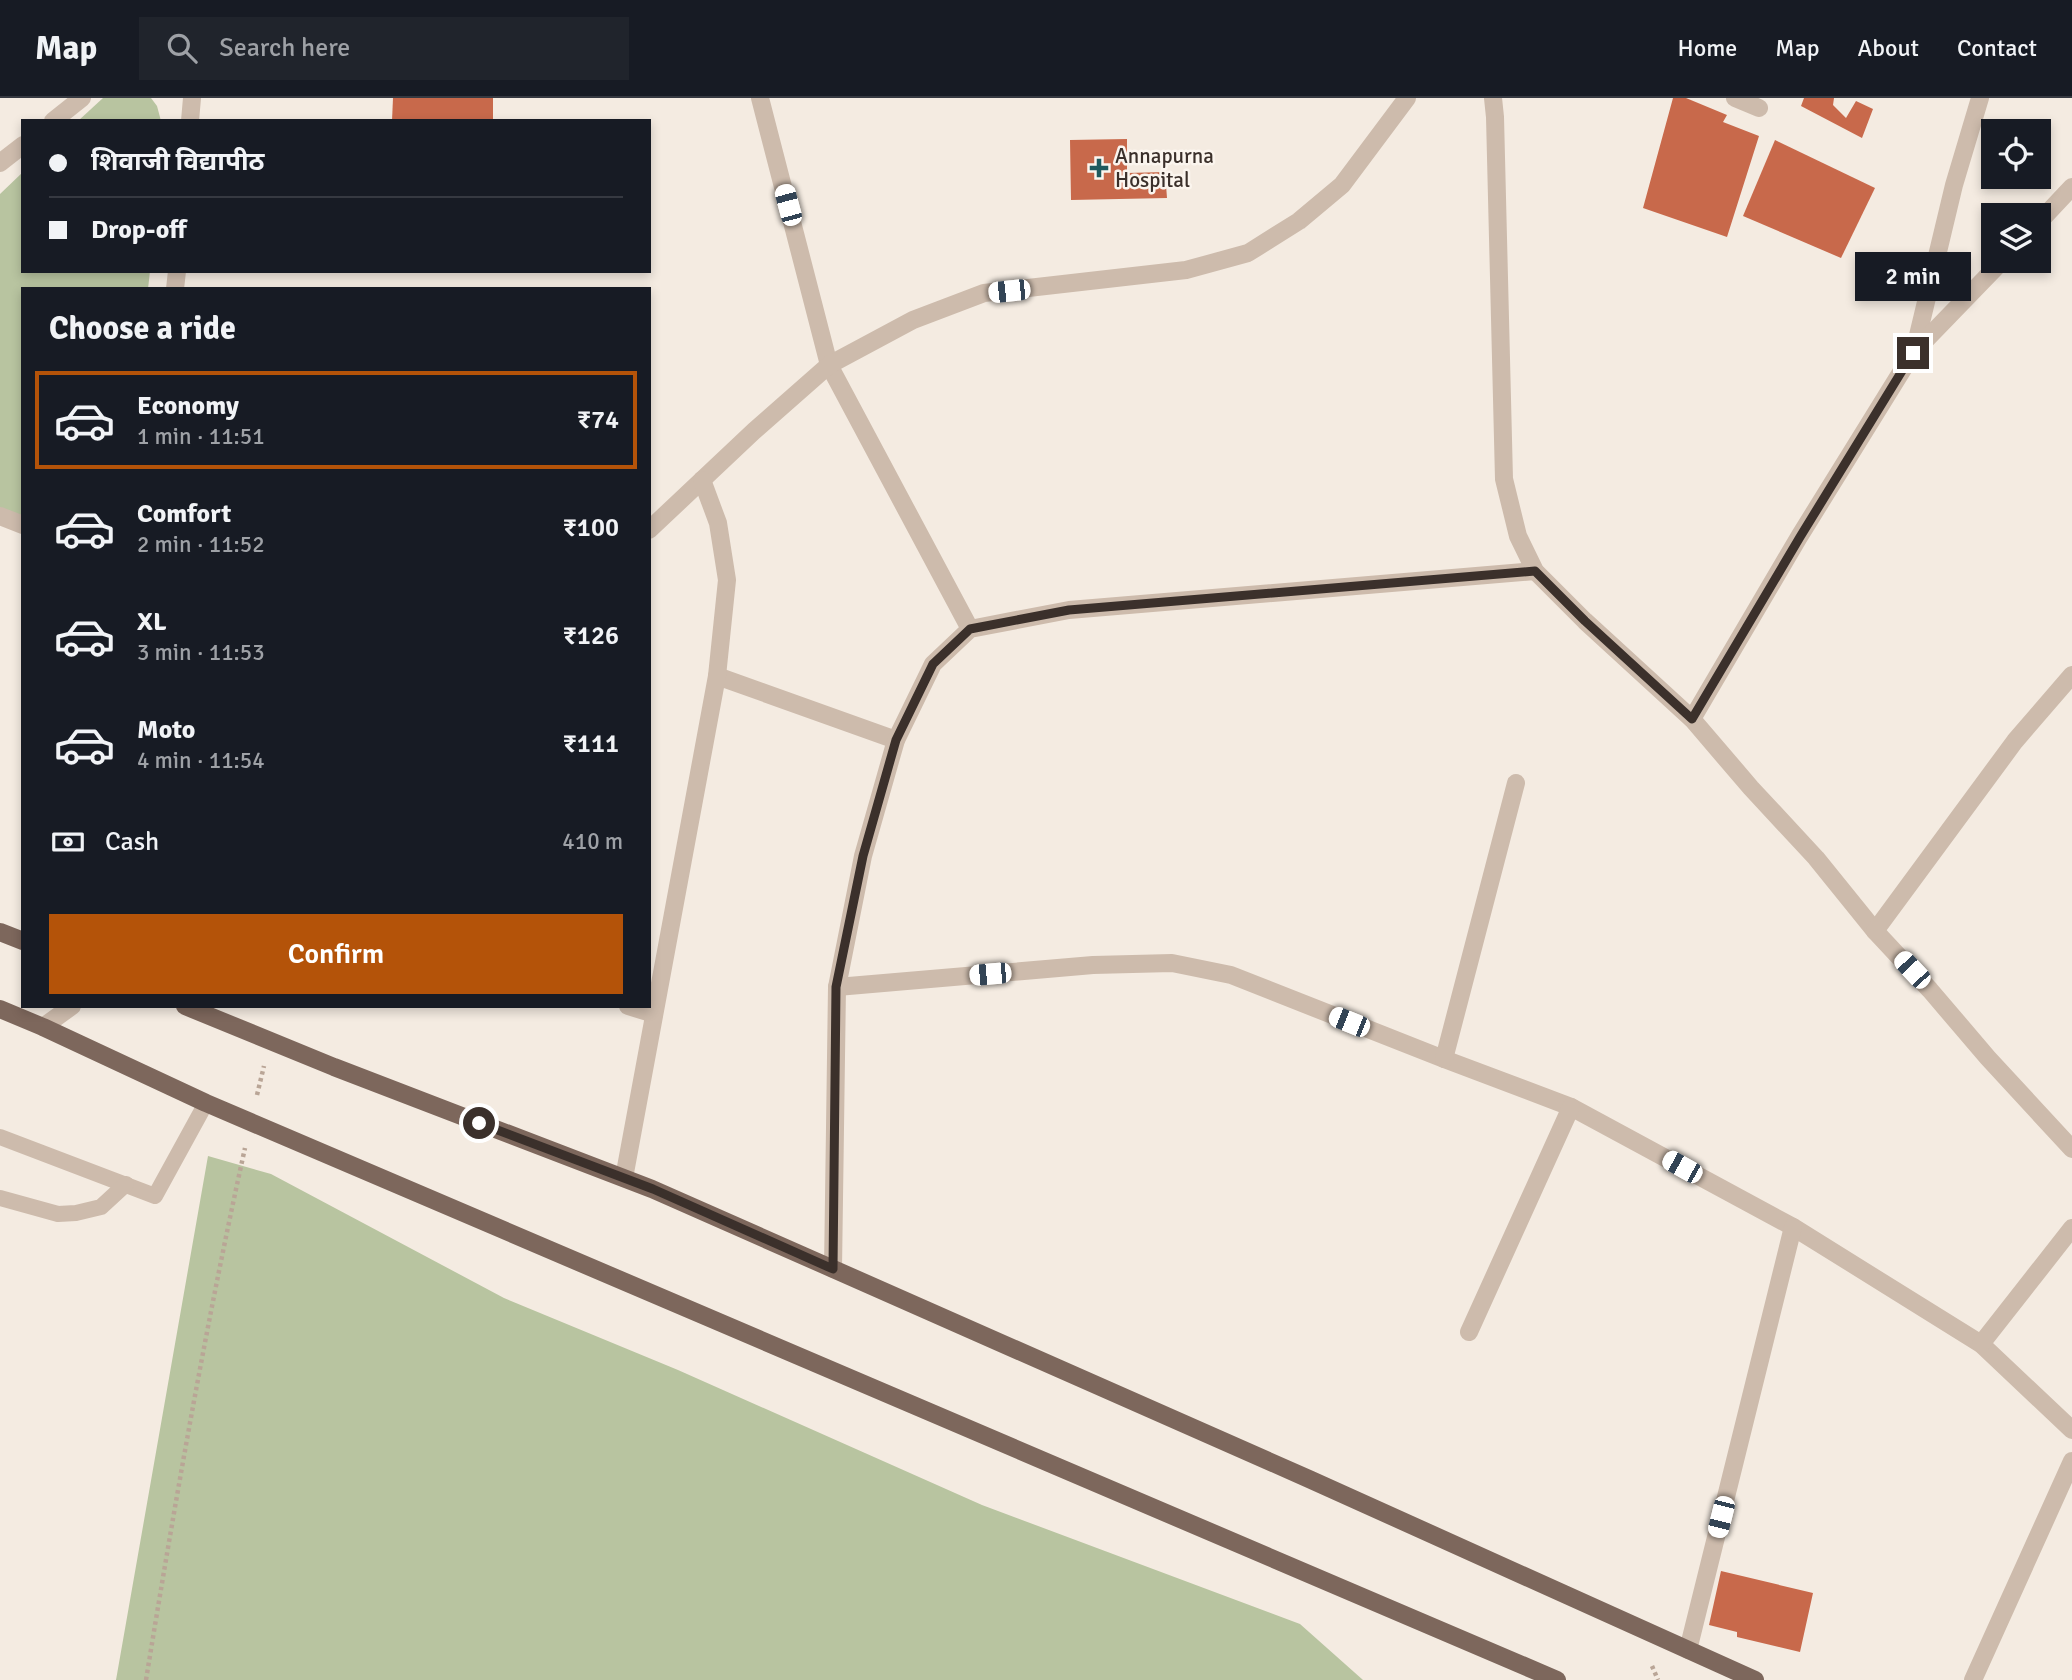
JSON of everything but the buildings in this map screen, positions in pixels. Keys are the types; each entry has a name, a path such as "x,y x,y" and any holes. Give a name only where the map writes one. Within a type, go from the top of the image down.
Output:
{"main road":[{"path":"0,932 21,940"},
{"path":"190,1008 334,1068 624,1178 1321,1485 1755,1680"},
{"path":"0,1009 206,1103 1557,1680"}],"street":[{"path":"56,119 82,98"},
{"path":"190,119 192,98"},
{"path":"760,98 829,365 970,629"},
{"path":"651,528 754,430 829,365 913,320 984,293 1186,271 1248,253 1299,221 1342,186 1407,98"},
{"path":"1493,98 1504,479 1518,536 1535,571 1692,719 1816,858 1875,931 2072,1149"},
{"path":"1735,98 1759,108"},
{"path":"1913,353 1954,185 1980,98"},
{"path":"0,163 21,147"},
{"path":"2051,209 2072,187"},
{"path":"1692,719 1913,353 1990,273"},
{"path":"624,1178 717,676 727,580 718,523 702,480"},
{"path":"0,516 21,524"},
{"path":"833,1269 836,987 863,856 896,740 933,664 970,629 1069,610 1535,571"},
{"path":"1875,931 2015,741 2072,675"},
{"path":"717,676 896,740"},
{"path":"1444,1059 1516,783"},
{"path":"836,987 1093,965 1172,963 1231,975 1571,1107 1793,1227 1982,1344 2072,1430"},
{"path":"43,1027 69,1008"},
{"path":"634,1008 654,1014"},
{"path":"1469,1332 1571,1107"},
{"path":"1688,1650 1793,1227"},
{"path":"1982,1344 2072,1228"},
{"path":"1973,1680 2072,1461"}],"lane":[{"path":"0,1137 155,1196 206,1103"},
{"path":"0,1198 58,1214 76,1213 101,1207 126,1184"}],"path":[{"path":"146,1680 219,1266 269,1040"}],"green space":[{"path":"103,98 151,98 157,106 160,119 80,119"},
{"path":"21,174 21,273 150,273 148,287 21,287 21,519 0,508 0,194"},
{"path":"208,1156 271,1174 504,1298 678,1370 982,1505 1300,1624 1363,1680 116,1680"}],"place":[{"name":"Annapurna Hospital","path":"1099,168"}],"route":[{"path":"479,1123 653,1189 833,1269 836,987 863,856 896,740 933,664 970,629 1069,610 1535,571 1692,719 1913,353"}]}
